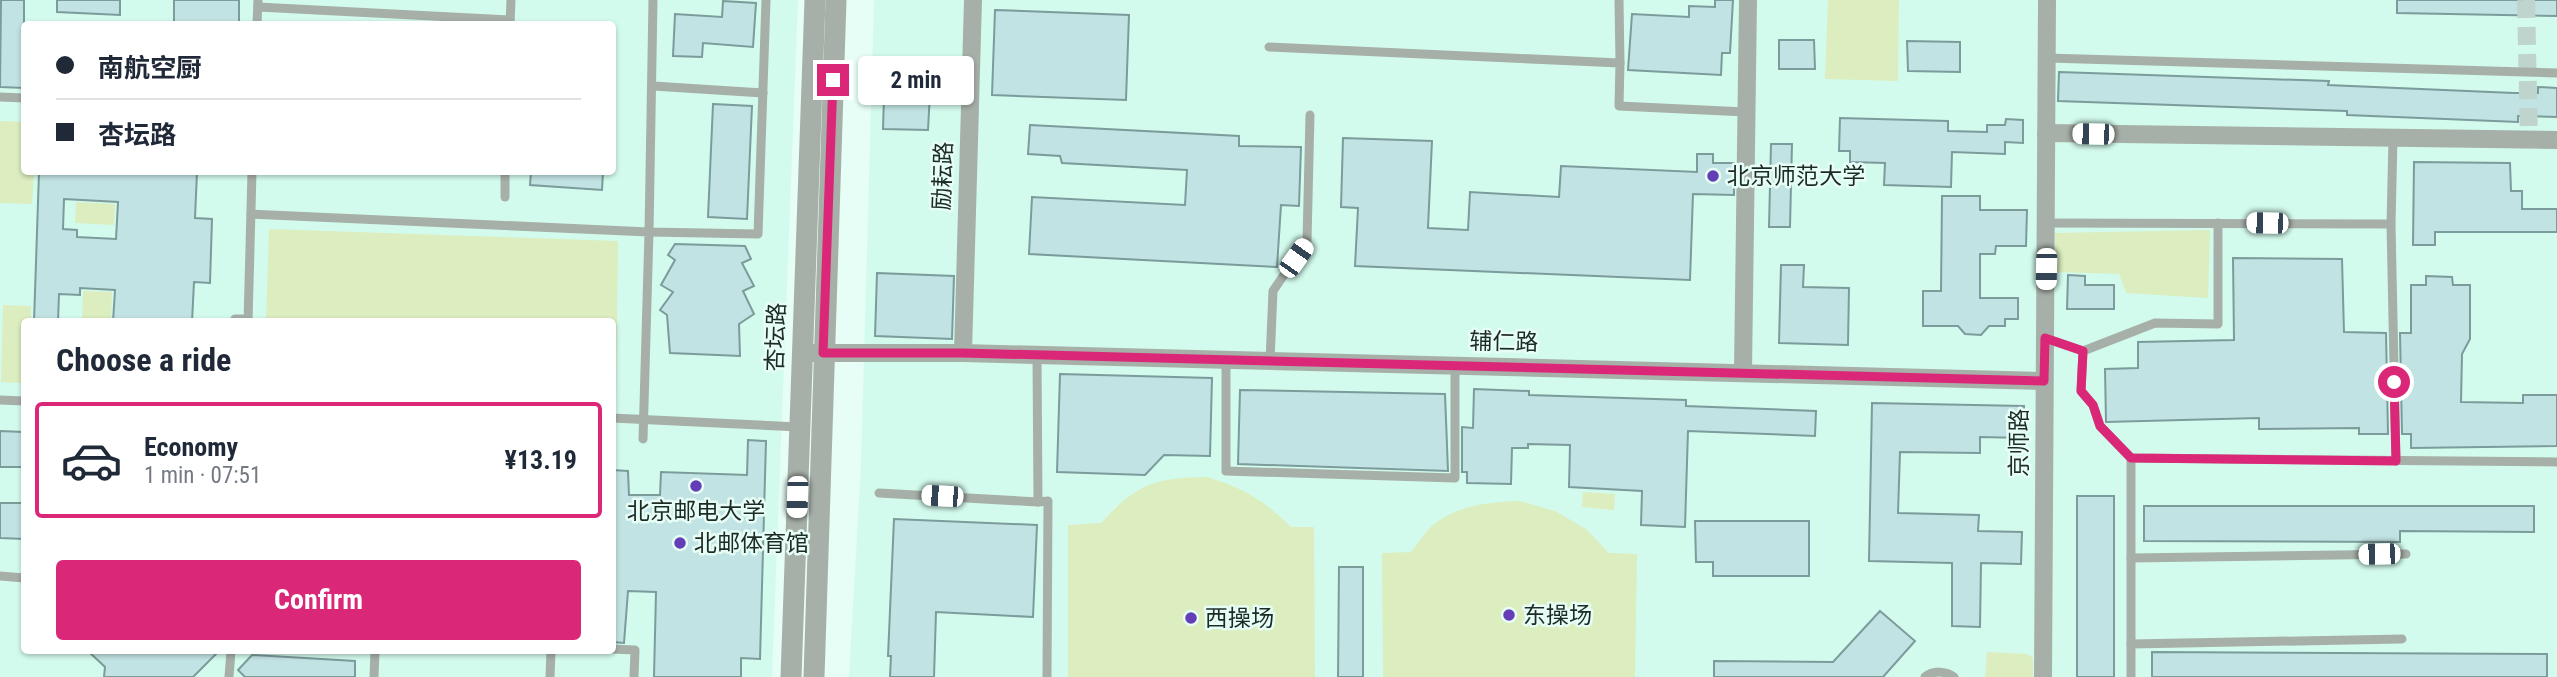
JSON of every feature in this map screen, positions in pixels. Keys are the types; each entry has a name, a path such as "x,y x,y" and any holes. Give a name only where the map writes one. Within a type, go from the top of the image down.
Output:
{"street":[{"name":"杏坛路","path":"791,677 815,0"},
{"name":"杏坛路","path":"814,677 836,0"},
{"name":"励耘路","path":"963,353 973,0"},
{"path":"1743,372 1748,0"},
{"name":"京师路","path":"2043,677 2048,0"},
{"path":"2046,133 2557,141"},
{"name":"辅仁路","path":"802,353 963,353 2044,381"}],"lane":[{"path":"510,21 511,0"},
{"path":"643,439 653,0"},
{"path":"251,214 649,232 758,234 766,0"},
{"path":"1619,0 1619,106 1746,112"},
{"path":"258,4 496,21"},
{"path":"1269,47 1620,63"},
{"path":"2047,58 2557,73"},
{"path":"653,86 763,93"},
{"path":"0,97 21,98"},
{"path":"1269,361 1273,291 1307,242 1310,115"},
{"path":"2393,138 2391,224 2396,461"},
{"path":"248,318 253,175"},
{"path":"505,175 505,197"},
{"path":"2046,223 2391,224"},
{"path":"2045,338 2083,351 2155,323 2218,324 2218,223"},
{"path":"2083,351 2081,391 2093,405 2100,426 2131,458 2131,677"},
{"path":"1037,355 1038,502"},
{"path":"1226,360 1226,471 1455,478 1455,366"},
{"path":"0,400 21,401"},
{"path":"616,418 821,428"},
{"path":"2131,458 2557,461"},
{"path":"879,493 1048,501 1047,677"},
{"path":"2131,558 2406,554"},
{"path":"0,576 21,578"},
{"path":"2131,644 2402,639"},
{"path":"616,649 635,650 634,677"},
{"path":"229,677 231,654"},
{"path":"374,677 375,654"},
{"path":"550,677 551,654"},
{"path":"1925,677 1930,673 1948,673 1954,677"}],"shaded area":[{"name":"北京邮电大学","path":"0,0 798,0 772,677 0,677"},
{"name":"北京师范大学","path":"874,0 2557,0 2557,677 849,677 861,463"},
{"path":"1828,0 1899,0 1898,81 1825,79"},
{"path":"0,121 21,122 21,175 34,175 32,204 0,203"},
{"path":"76,202 115,204 114,225 75,223"},
{"path":"269,229 618,241 616,408 616,318 266,318"},
{"path":"2210,230 2208,298 2126,293 2119,274 2056,272 2055,233"},
{"path":"83,291 112,292 111,318 82,318"},
{"path":"3,305 31,306 31,318 21,318 21,383 1,382"},
{"name":"西操场","path":"1207,477 1252,496 1291,527 1314,527 1315,677 1068,677 1068,525 1101,523 1125,499 1147,486 1173,479"},
{"path":"1583,492 1615,494 1614,510 1582,507"},
{"name":"东操场","path":"1520,501 1555,511 1586,529 1609,553 1637,554 1635,677 1383,677 1382,553 1411,552 1432,526 1452,513 1485,504"},
{"path":"1987,652 2027,654 2033,658 2033,677 1985,677"}],"building":[{"path":"1,0 24,0 24,21 21,21 21,88 0,87"},
{"path":"57,0 120,0 120,15 57,12"},
{"path":"174,0 239,0 239,21 174,21"},
{"path":"1715,0 1733,0 1730,53 1722,53 1721,75 1628,70 1632,14 1689,17 1689,6 1715,7"},
{"path":"2397,0 2557,0 2557,16 2397,13"},
{"path":"723,1 756,3 753,47 703,43 702,57 673,56 675,14 722,17"},
{"path":"995,10 1129,15 1126,100 992,95"},
{"path":"1779,40 1814,40 1815,69 1779,69"},
{"path":"1907,41 1960,42 1960,72 1908,71"},
{"path":"885,62 960,64 959,94 930,93 928,130 883,129"},
{"path":"2059,72 2329,81 2328,85 2514,93 2538,93 2538,87 2557,88 2557,117 2518,116 2518,122 2347,115 2347,111 2058,101"},
{"path":"713,104 752,106 747,219 708,217"},
{"path":"1840,118 1948,121 1948,131 1987,132 1987,125 2005,125 2006,119 2023,120 2023,143 2005,142 2005,154 1952,152 1951,187 1884,185 1885,163 1850,162 1850,151 1839,151"},
{"path":"1030,125 1239,136 1239,146 1301,147 1299,206 1281,205 1277,267 1029,254 1032,197 1185,205 1187,170 1062,163 1060,156 1028,154"},
{"path":"1343,138 1432,141 1428,228 1468,230 1470,192 1559,197 1561,166 1697,172 1697,154 1713,154 1713,163 1734,163 1734,195 1693,194 1690,280 1355,266 1358,208 1341,207"},
{"path":"1771,144 1792,144 1790,227 1769,227"},
{"path":"2414,162 2510,163 2511,191 2522,191 2522,209 2557,209 2557,232 2435,232 2435,245 2413,245"},
{"path":"39,175 197,175 195,218 212,219 210,283 194,282 192,318 113,318 115,290 80,288 80,295 59,294 58,318 34,318","holes":["64,199 118,202 116,239 77,237 77,230 63,229"]},
{"path":"531,175 603,175 602,190 530,185"},
{"path":"1942,196 1980,196 1980,210 2027,210 2026,246 1996,246 1995,254 1980,254 1980,298 2018,298 2018,319 2005,319 2005,326 1989,326 1981,335 1965,334 1958,326 1923,326 1923,291 1941,291"},
{"path":"675,244 745,246 751,259 742,263 754,286 743,291 754,314 739,324 740,356 670,353 667,315 660,310 673,292 661,285 675,260 668,255"},
{"path":"2233,258 2342,259 2344,332 2386,333 2388,434 2359,434 2359,428 2259,429 2259,418 2106,422 2105,369 2138,368 2138,342 2234,340"},
{"path":"1781,265 1804,265 1803,287 1849,288 1848,345 1779,343"},
{"path":"877,273 954,276 952,339 875,336"},
{"path":"2068,275 2085,276 2085,285 2114,285 2114,309 2067,309"},
{"path":"2426,276 2452,277 2453,285 2470,285 2470,339 2462,354 2461,402 2523,403 2523,395 2557,395 2557,446 2411,448 2411,434 2402,434 2400,333 2411,333 2411,285 2426,285"},
{"path":"1060,374 1212,378 1210,456 1164,455 1145,475 1057,472"},
{"path":"1474,389 1529,391 1529,395 1686,400 1686,406 1816,411 1815,436 1688,431 1685,527 1641,525 1642,491 1569,487 1570,445 1528,444 1528,448 1512,448 1511,484 1467,483 1467,472 1462,472 1462,427 1473,428"},
{"path":"1240,390 1445,394 1448,471 1238,464"},
{"path":"1872,403 2024,406 2024,438 1980,437 1980,453 1900,452 1898,513 1979,515 1978,531 2022,532 2021,564 1981,563 1980,627 1952,626 1952,563 1869,561"},
{"path":"0,431 21,432 21,467 0,467"},
{"name":"北邮体育馆","path":"748,440 766,441 760,659 741,658 741,677 654,677 656,592 628,591 624,643 616,642 616,470 628,471 629,495 660,495 661,472 747,475"},
{"path":"2077,496 2114,496 2114,677 2077,677"},
{"path":"0,503 21,503 21,539 0,538"},
{"path":"2144,506 2534,506 2534,532 2400,531 2400,542 2144,541"},
{"path":"894,519 1037,525 1033,617 936,612 934,677 890,677 891,656 888,656"},
{"path":"1695,521 1809,521 1809,576 1713,576 1713,562 1696,562"},
{"path":"1339,567 1363,567 1363,677 1338,677"},
{"path":"1880,611 1915,641 1883,677 1714,677 1714,661 1833,662"},
{"path":"2152,652 2547,654 2547,677 2152,677"},
{"path":"91,654 216,654 193,677 104,677 105,667"},
{"path":"252,655 355,661 355,677 245,677 238,670"}],"tunnel":[{"path":"2526,0 2529,140"}],"place":[{"name":"北京师范大学","path":"1713,176"},
{"name":"北京邮电大学","path":"696,486"},
{"name":"北邮体育馆","path":"680,543"},
{"name":"东操场","path":"1509,615"},
{"name":"西操场","path":"1191,618"}],"route":[{"path":"833,80 823,353 963,353 2044,381 2045,338 2083,351 2081,391 2093,405 2100,426 2131,458 2396,461 2394,382"}]}
